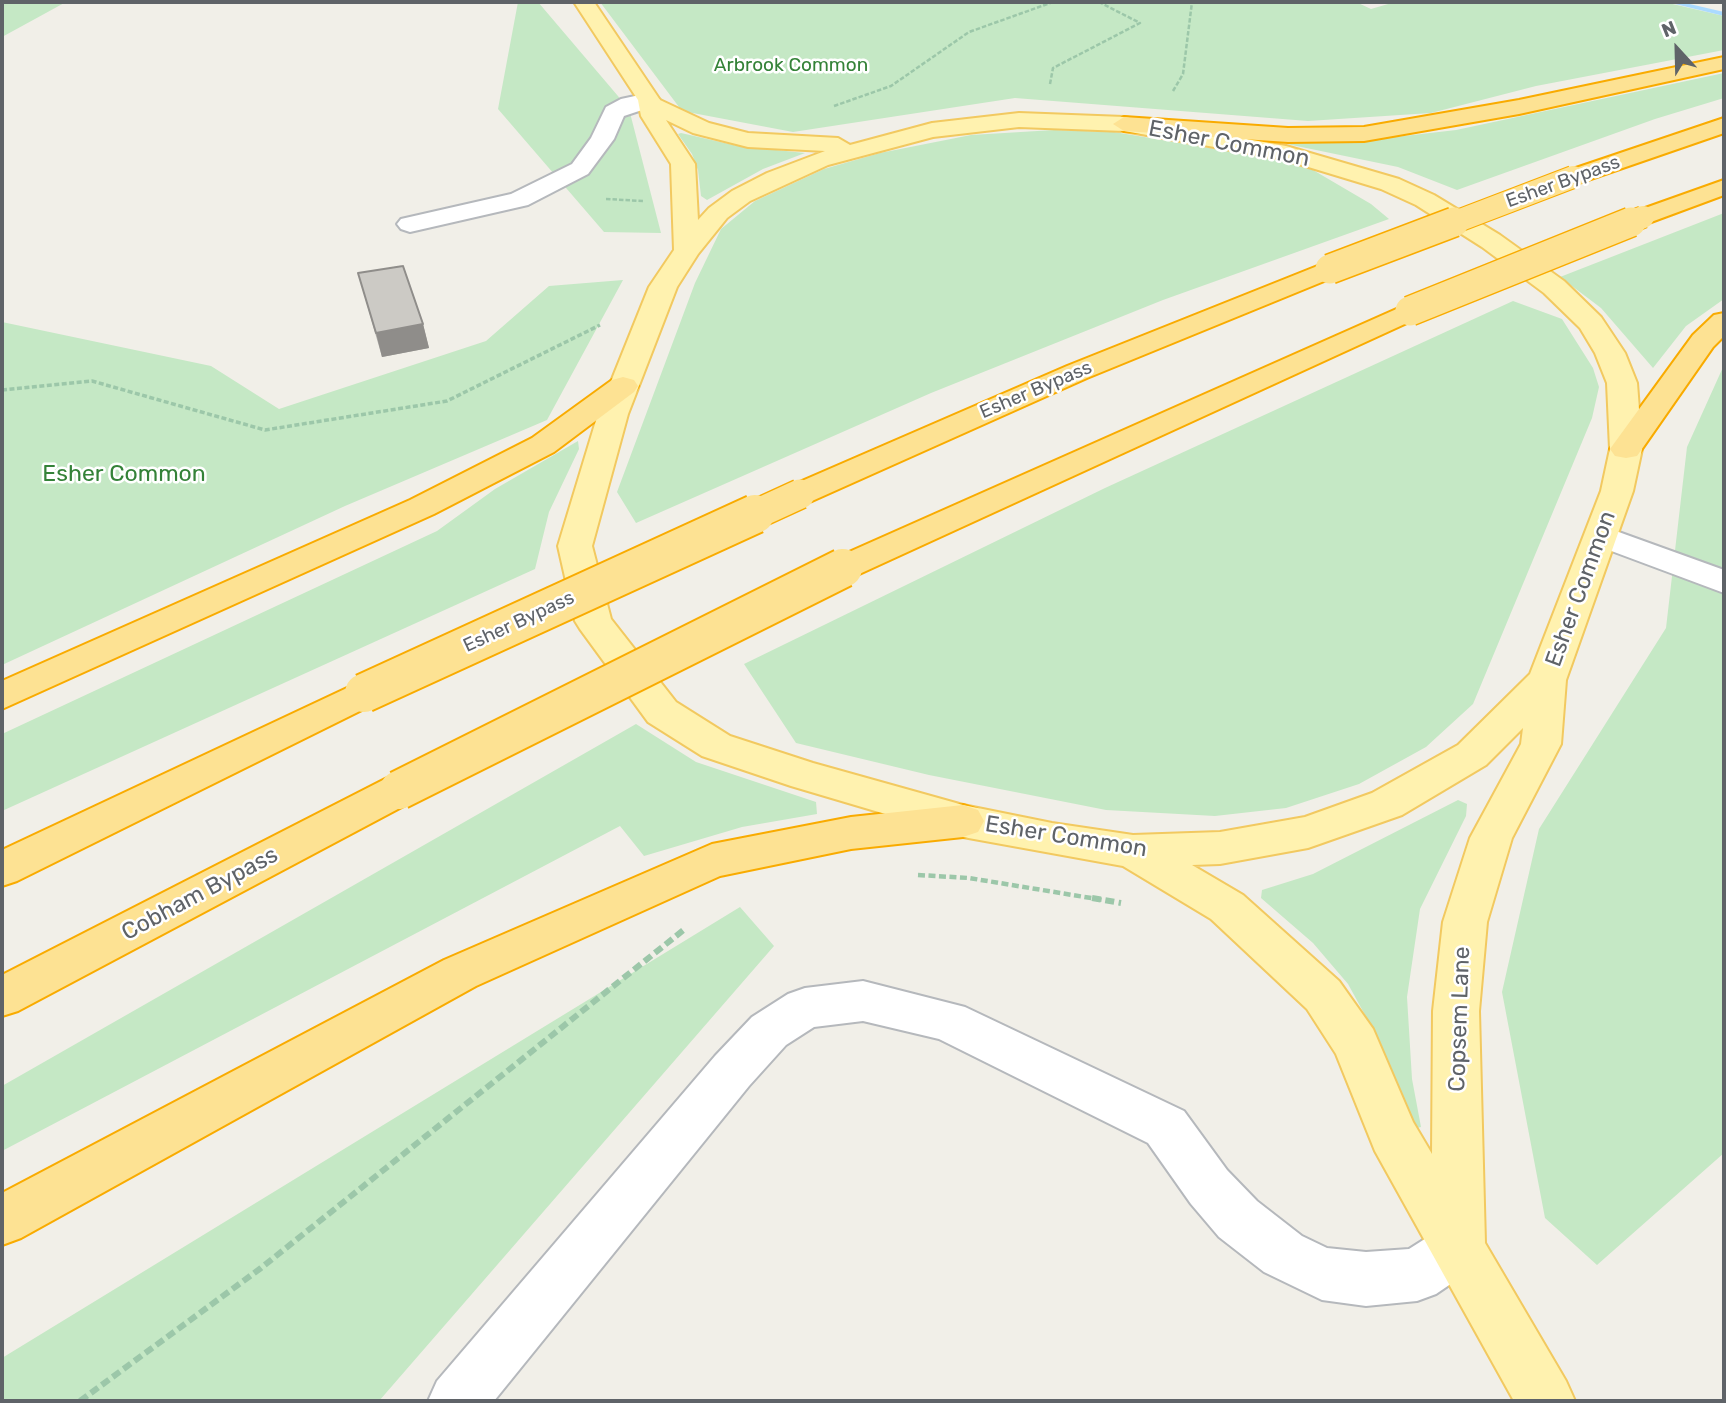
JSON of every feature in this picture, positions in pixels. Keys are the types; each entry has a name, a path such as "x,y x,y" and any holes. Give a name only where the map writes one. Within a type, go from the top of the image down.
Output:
{"highway":[{"path":"1124,124 1288,135 1364,134 1519,107 1724,63"},
{"name":"Esher Bypass","path":"2,869 364,693 800,494 1077,372 1330,269 1573,177 1724,125"},
{"name":"Cobham Bypass","path":"2,997 399,790 843,568 1410,311 1724,187"},
{"path":"1626,449 1703,341 1724,321"},
{"path":"2,696 259,578 422,507 543,445 623,386"},
{"path":"2,1220 460,973 712,861 851,833 963,821"}],"main road":[{"path":"584,2 650,102 652,117 683,164 687,250"},
{"path":"650,102 701,128 748,140 790,145 874,144"},
{"name":"Esher Common","path":"1073,120 1124,124 1286,153 1347,169 1425,200 1491,241 1553,287 1591,323 1610,353 1622,383 1626,449 1602,537 1547,680 1472,755 1387,804 1308,832 1220,848 1133,851 1052,839 963,821 805,776 716,746 662,712 593,621 575,546 623,386 663,287 687,250 718,213 741,196 809,165 874,144 974,123 1073,120"},
{"name":"Copsem Lane","path":"1458,1248 1456,1011 1465,922 1491,838 1541,744 1547,680"},
{"name":"Copsem Lane","path":"1133,851 1227,907 1323,995 1356,1044 1393,1135 1546,1401"}],"street":[{"path":"410,224 519,200 580,169 602,139 614,112 629,104 650,102"},
{"path":"1602,537 1724,582"},
{"path":"457,1401 732,1071 769,1031 805,1008 863,1001 948,1021 1166,1127 1209,1187 1238,1219 1283,1254 1322,1274 1366,1279 1417,1275 1458,1248"}],"path":[{"path":"830,110 838,102 891,86 969,33 1053,2"},
{"path":"1049,92 1053,68 1140,23 1099,2"},
{"path":"1171,96 1183,74 1192,2"},
{"path":"2,390 92,381 265,430 447,401 622,314 663,287"},
{"path":"904,874 969,878 1125,903"},
{"path":"80,1401 261,1268 695,923"}],"green space":[{"path":"2,2 66,2 2,37"},
{"path":"518,2 538,2 629,109 661,233 604,232 498,109"},
{"name":"Arbrook Common","path":"600,2 1356,2 1371,9 1395,2 1664,2 1724,16 1724,50 1536,86 1431,113 1308,121 1015,98 793,132 682,111"},
{"path":"1724,73 1724,98 1655,119 1457,190 1398,167 1287,144 1287,141 1361,141 1456,130"},
{"path":"1054,130 1114,132 1282,160 1313,170 1371,204 1389,219 1163,300 931,393 636,523 617,492 695,283 721,229 755,201 824,169 880,153 971,135"},
{"path":"678,134 738,146 805,153 763,169 707,200 701,196 698,170 692,154"},
{"path":"1724,213 1724,299 1686,326 1653,368 1601,308 1560,277"},
{"name":"Esher Common","path":"623,280 547,420 345,506 2,665 2,322 211,366 279,409 486,341 549,286"},
{"path":"1513,301 1562,319 1593,368 1599,387 1592,418 1473,704 1426,747 1359,784 1286,808 1215,816 1106,810 929,775 796,743 744,664 1105,488"},
{"path":"1724,365 1724,1153 1597,1265 1545,1218 1502,992 1539,829 1666,628 1687,447"},
{"path":"578,441 579,449 549,512 535,569 2,811 2,734 437,531 495,489"},
{"path":"636,724 696,762 816,802 817,814 742,827 644,856 620,826 2,1151 2,1086"},
{"path":"1458,800 1467,804 1466,816 1420,909 1407,997 1412,1079 1421,1127 1413,1129 1381,1044 1348,984 1313,943 1261,898 1262,890 1313,874"},
{"path":"740,907 774,946 379,1401 2,1401 2,1358"}],"building":[{"path":"403,266 423,324 376,333 358,273"}],"waterway":[{"path":"1671,2 1723,14"}]}
